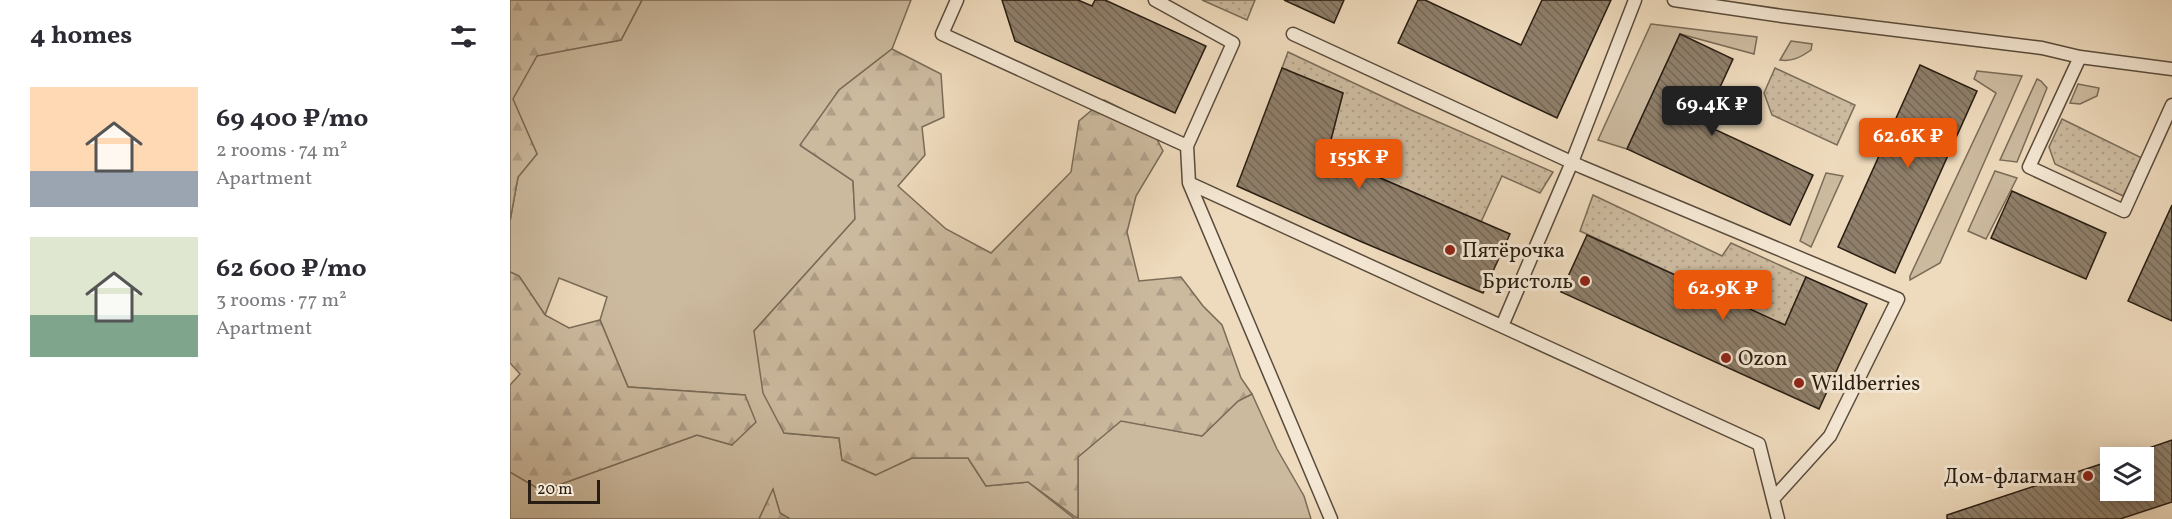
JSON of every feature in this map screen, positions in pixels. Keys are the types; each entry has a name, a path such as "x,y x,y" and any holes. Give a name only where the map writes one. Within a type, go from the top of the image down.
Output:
{"lane":[{"path":"957,0 942,34 1187,146"},
{"path":"1155,0 1233,43 1187,146 1189,183 1331,519"},
{"path":"1502,326 1572,162 1635,0"},
{"path":"1674,0 1782,16 2042,48 2080,57 2172,69"},
{"path":"1293,34 1572,162 1898,298 1830,436 1773,499"},
{"path":"2080,57 2029,167 2124,211 2172,105"},
{"path":"1189,183 1760,444 1778,519"}],"green space":[{"path":"510,0 642,0 621,40 537,56 513,99 537,154 518,177 510,221"},
{"path":"642,0 911,0 892,49 839,90 801,146 853,181 855,219 754,331 784,433 839,438 842,460 875,475 912,458 968,458 986,486 1028,482 1075,519 790,519 780,513 773,490 759,519 510,519 510,472 542,491 697,435 732,445 745,395 628,387 600,320 607,297 559,278 545,315 519,276 510,272 510,221 518,177 537,154 512,99 537,55 621,40"},
{"path":"1202,0 1255,0 1247,20"},
{"path":"1651,24 1757,37 1754,54 1680,34 1627,149 1598,140"},
{"path":"1791,41 1812,44 1811,50 1796,58 1780,60"},
{"path":"892,49 941,74 944,117 922,127 925,155 898,186 946,229 991,253 1071,172 1079,121 1104,100 1148,122 1163,151 1136,196 1127,232 1139,281 1181,277 1203,306 1222,325 1241,378 1252,394 1238,401 1202,436 1121,421 1078,457 1078,519 1028,482 986,486 968,458 912,458 876,475 842,460 839,438 784,433 763,393 754,331 855,219 853,181 800,145 839,90"},
{"path":"1288,52 1411,110 1553,172 1540,193 1502,176 1481,222 1327,155 1343,93 1282,68"},
{"path":"1775,68 1855,105 1837,145 1772,115 1764,93"},
{"path":"1977,71 2022,76 1940,263 1910,280 1996,93 1974,79"},
{"path":"2037,79 2047,88 2017,162 2000,160"},
{"path":"2078,84 2099,88 2097,96 2080,104 2070,103"},
{"path":"2062,119 2142,158 2123,196 2055,164 2049,147"},
{"path":"1995,171 2017,178 1986,239 1968,231"},
{"path":"1826,173 1843,176 1811,247 1800,241"},
{"path":"1593,195 1722,256 1731,243 1806,277 1785,325 1580,231"},
{"path":"510,272 519,276 545,315 569,328 600,320 628,387 745,395 756,422 732,445 697,435 542,491 510,472 510,385 520,374 510,363"},
{"path":"1252,394 1277,449 1304,496 1311,519 1078,519 1078,457 1121,420 1202,436 1238,401"},
{"path":"773,489 780,513 790,519 759,519"}],"building":[{"path":"1002,0 1078,0 1092,6 1095,0 1105,0 1206,46 1175,113 1015,41"},
{"path":"1284,0 1344,0 1334,23"},
{"path":"1418,0 1425,0 1521,45 1542,0 1611,0 1557,118 1398,43"},
{"path":"1680,34 1733,59 1703,124 1813,175 1790,225 1627,149"},
{"path":"1920,65 1977,91 1895,273 1838,247"},
{"path":"1282,68 1343,93 1327,155 1510,234 1483,293 1237,186"},
{"path":"2012,191 2106,233 2086,279 1991,238"},
{"path":"2172,205 2172,321 2128,301"},
{"path":"1587,235 1785,325 1806,277 1867,304 1819,409 1561,292"},
{"name":"Дом-флагман","path":"2172,440 2172,502 2120,519 1947,519 1947,515 2100,464 2100,501 2154,501 2154,447 2152,447"}],"place":[{"name":"Пятёрочка","path":"1450,250"},
{"name":"Бристоль","path":"1585,281"},
{"name":"Ozon","path":"1726,358"},
{"name":"Wildberries","path":"1799,383"},
{"name":"Дом-флагман","path":"2088,476"}]}
